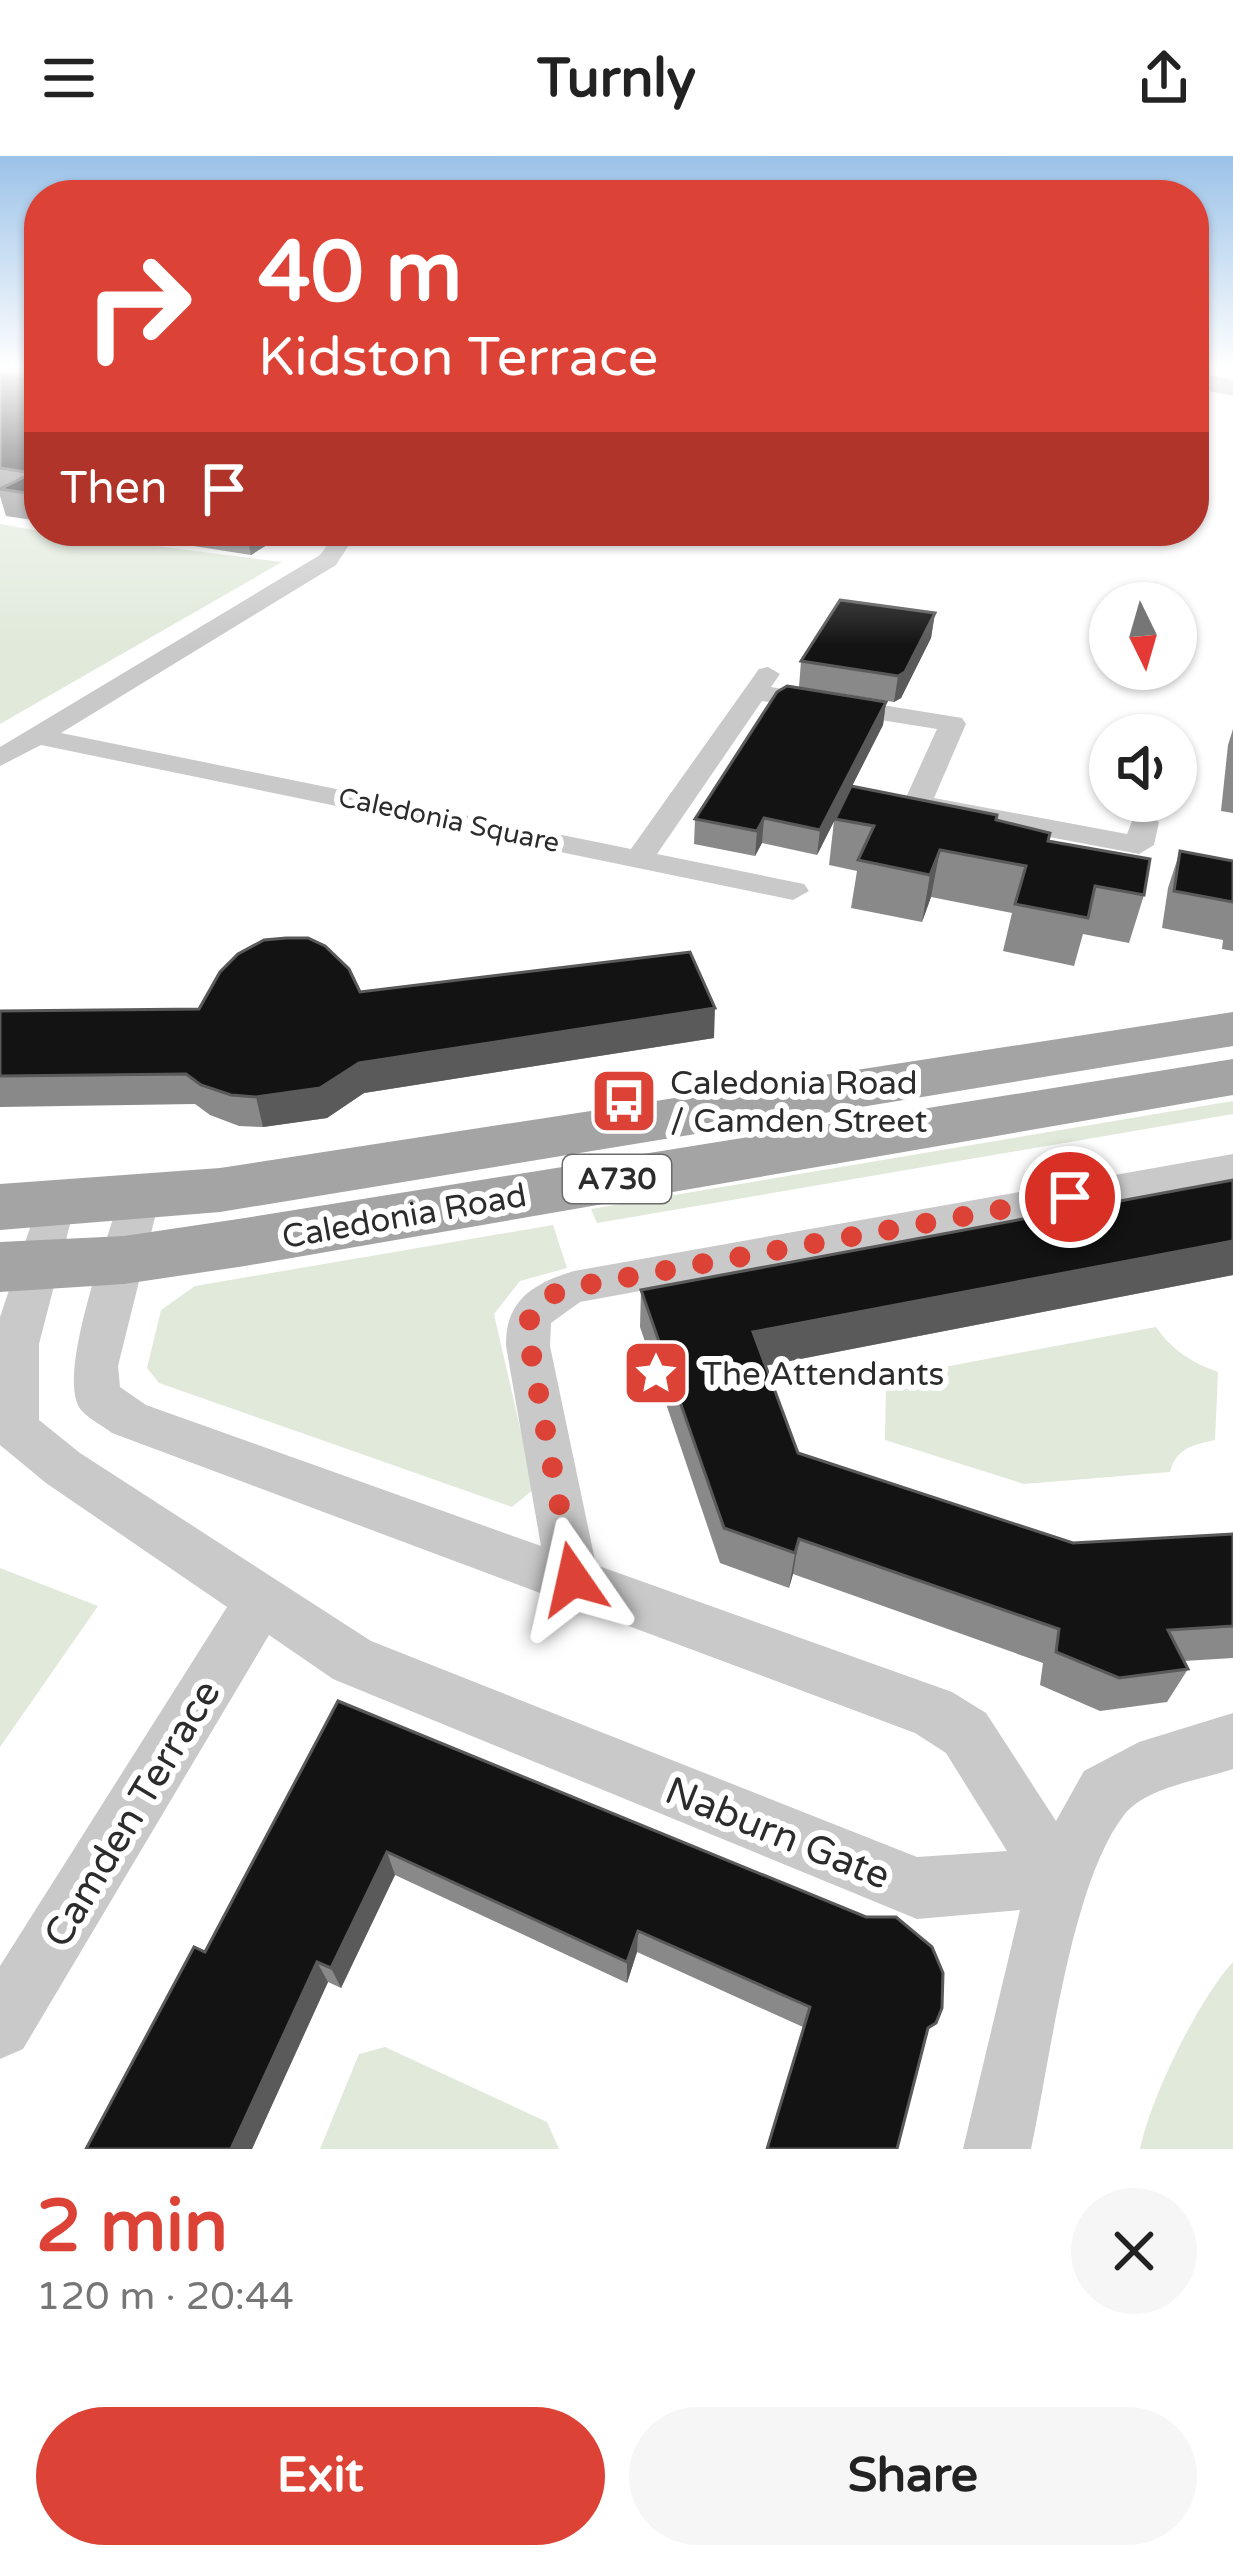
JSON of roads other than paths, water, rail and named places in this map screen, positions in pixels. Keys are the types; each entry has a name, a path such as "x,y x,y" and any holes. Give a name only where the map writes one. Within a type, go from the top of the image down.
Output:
{"main road":[{"name":"Caledonia Road","path":"27,1206 140,1197 432,1159 1233,1029"},
{"name":"Caledonia Road","path":"18,1266 124,1260 1233,1077"}],"street":[{"path":"0,758 328,560 338,546"},
{"path":"639,860 762,683 952,724 917,804 1139,845 1144,822"},
{"name":"Caledonia Square","path":"38,736 793,891"},
{"path":"573,1579 526,1325 545,1297 574,1287 1233,1168"},
{"path":"140,1197 95,1366 98,1397 174,1436 882,1693 966,1733 1058,1877"},
{"name":"Naburn Gate","path":"27,1206 10,1392 16,1430 62,1468 352,1660 917,1888 1058,1877"},
{"name":"Camden Terrace","path":"0,2026 261,1600"},
{"path":"997,2149 1058,1877 1105,1792 1139,1771 1233,1741"}],"place":[{"name":"Caledonia Road / Camden Street","path":"624,1101"},
{"name":"The Attendants","path":"656,1373"}]}
